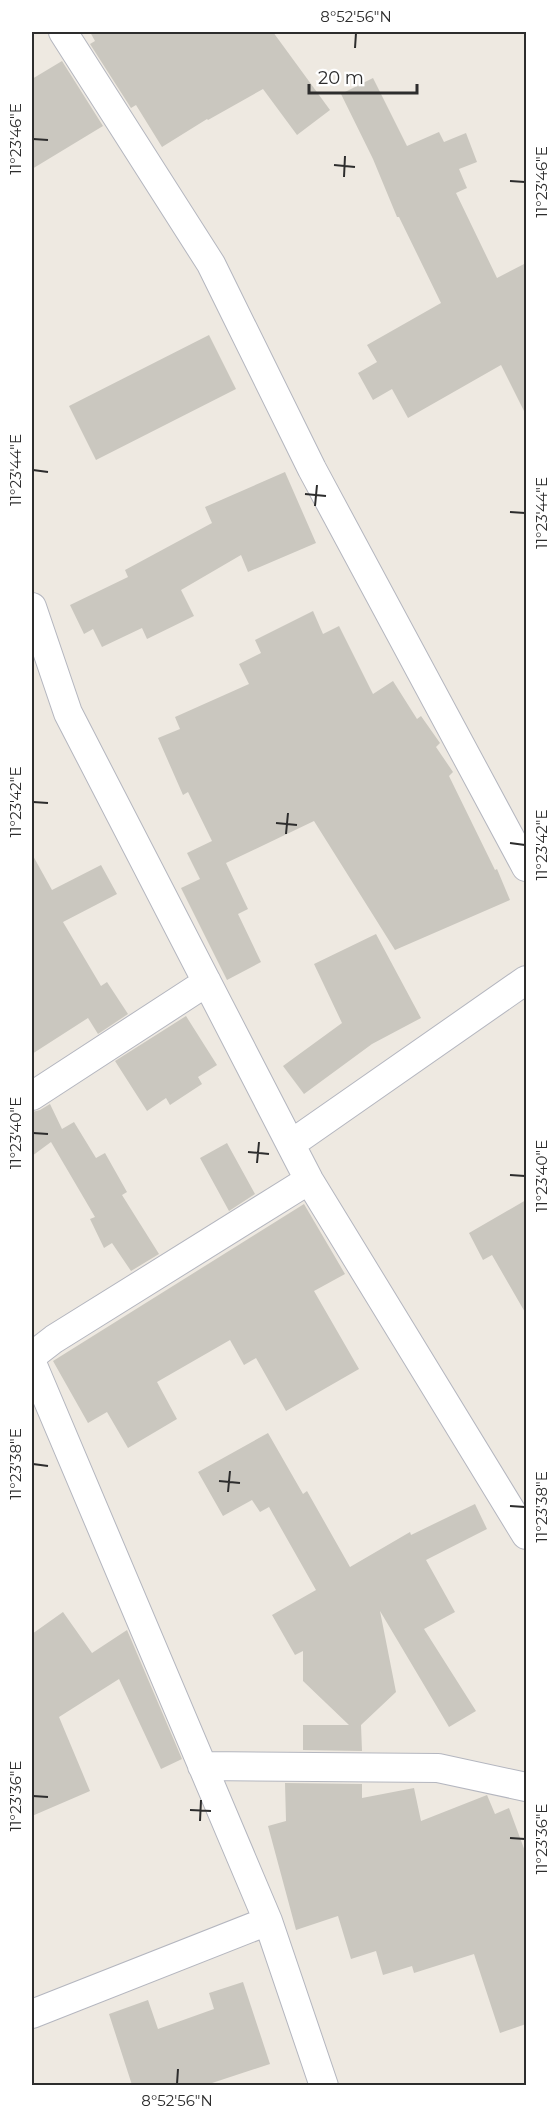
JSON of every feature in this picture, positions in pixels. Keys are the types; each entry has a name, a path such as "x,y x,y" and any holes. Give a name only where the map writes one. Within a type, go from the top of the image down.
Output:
{"street":[{"path":"63,32 211,264 312,470 526,867"},
{"path":"32,607 68,713 309,1180 526,1534"},
{"path":"291,1144 526,981"},
{"path":"32,1096 207,982"},
{"path":"32,1356 54,1339 309,1180"},
{"path":"32,1363 268,1921 324,2085"},
{"path":"202,1766 438,1768 526,1786"},
{"path":"32,2014 268,1921"}],"building":[{"path":"90,32 273,32 330,110 297,135 263,89 207,119 162,147 136,105 131,108 90,44 95,41"},
{"path":"62,61 103,126 32,169 32,79"},
{"path":"373,78 407,146 439,132 444,142 466,133 477,162 459,169 467,188 456,193 497,278 526,263 526,415 501,365 408,418 392,389 373,400 358,373 377,362 367,345 441,303 397,217 373,159 341,94"},
{"path":"209,335 236,389 96,460 69,406"},
{"path":"285,472 316,543 248,572 241,555 181,590 194,616 147,639 142,628 102,647 93,629 84,634 70,605 128,577 125,570 212,523 205,507"},
{"path":"313,611 323,634 339,626 373,694 393,681 417,719 421,716 440,743 436,747 453,772 449,776 495,870 497,869 510,900 395,950 314,821 226,863 248,909 238,914 261,962 227,980 181,888 200,879 187,853 212,841 188,792 183,795 158,738 180,729 175,717 249,684 239,664 261,653 255,640"},
{"path":"32,854 52,890 101,865 117,894 63,922 101,986 107,982 128,1014 98,1034 88,1018 32,1054"},
{"path":"376,934 421,1018 372,1044 304,1094 283,1066 342,1023 314,964"},
{"path":"186,1016 217,1065 198,1077 202,1084 170,1105 166,1098 147,1111 115,1061"},
{"path":"50,1104 62,1129 74,1122 96,1158 105,1153 127,1192 122,1195 159,1254 131,1271 112,1243 104,1248 90,1219 95,1217 51,1142 32,1156 32,1112"},
{"path":"227,1143 255,1194 229,1211 200,1158"},
{"path":"526,1200 526,1314 492,1255 483,1260 469,1233"},
{"path":"304,1204 345,1274 314,1291 359,1369 286,1411 256,1358 244,1365 230,1340 157,1382 177,1419 128,1448 107,1412 88,1423 53,1361"},
{"path":"268,1433 303,1494 307,1491 350,1567 410,1532 411,1535 475,1504 487,1529 426,1560 455,1612 424,1629 476,1711 449,1727 380,1611 396,1692 361,1725 362,1751 303,1750 303,1725 349,1725 303,1681 303,1651 295,1655 272,1615 316,1590 269,1507 260,1512 252,1500 223,1516 198,1472"},
{"path":"63,1612 92,1653 127,1630 182,1759 161,1769 119,1679 59,1717 90,1791 32,1816 32,1634"},
{"path":"285,1783 362,1784 362,1798 414,1788 421,1821 487,1795 495,1814 509,1808 526,1854 526,2024 500,2033 474,1954 414,1973 412,1966 383,1975 376,1951 351,1959 338,1916 296,1930 268,1826 286,1821"},
{"path":"243,1982 270,2064 206,2085 132,2085 109,2014 148,2000 158,2029 214,2009 209,1993"}]}
